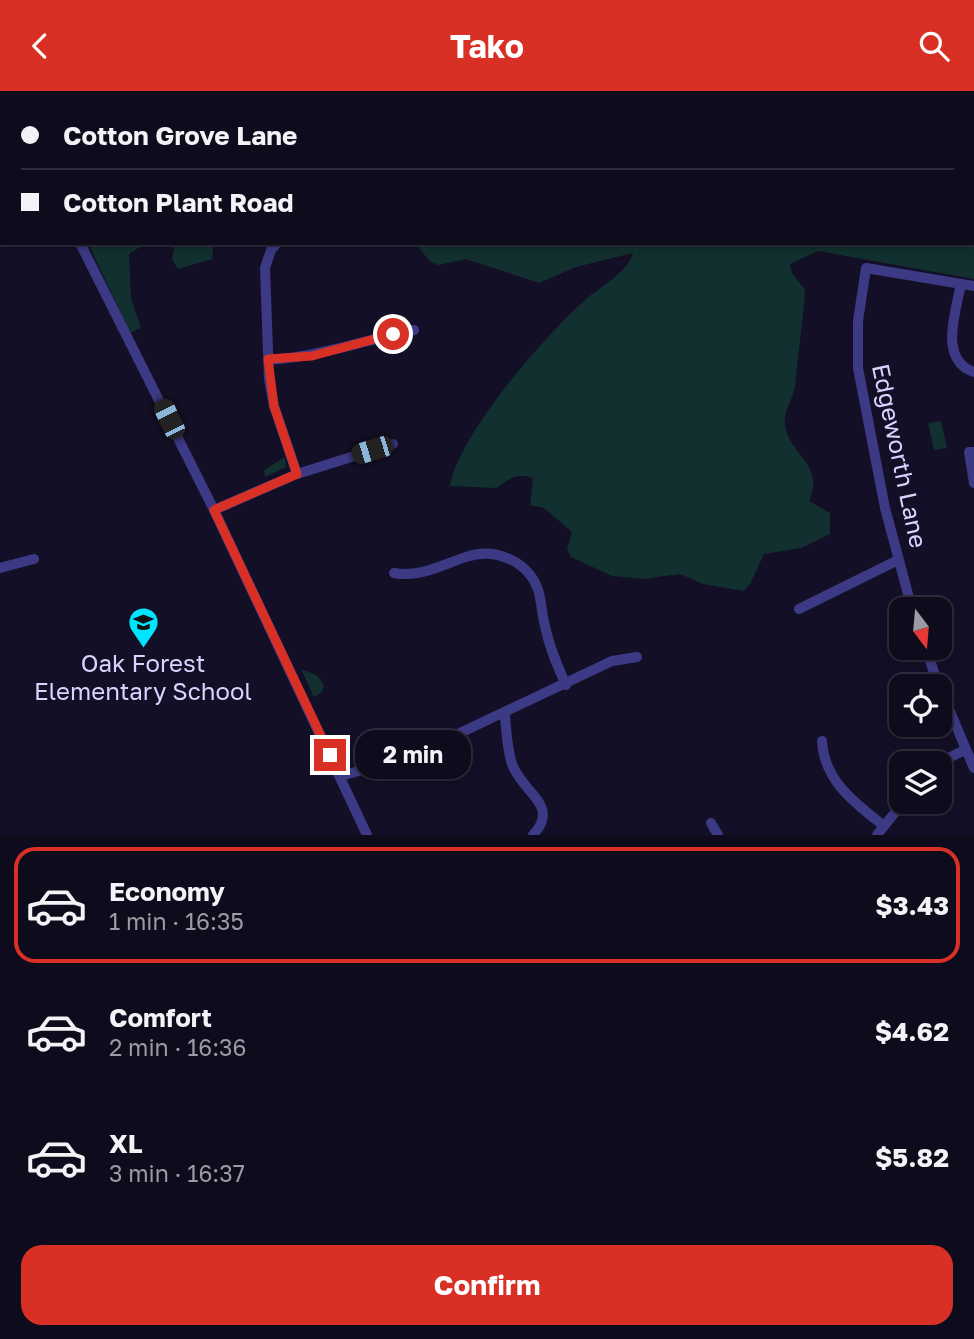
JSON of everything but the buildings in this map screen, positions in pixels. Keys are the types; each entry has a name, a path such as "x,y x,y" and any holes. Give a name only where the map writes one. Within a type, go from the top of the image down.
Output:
{"street":[{"path":"81,245 214,510 367,835"},
{"path":"275,245 265,268 268,359 274,406 297,474"},
{"name":"Edgeworth Lane","path":"909,597 898,560 858,368 859,313 866,268 961,284"},
{"path":"974,286 961,284 952,335 953,351 962,366 974,372"},
{"path":"268,359 312,356 371,338 414,330"},
{"path":"214,510 297,474 393,444"},
{"path":"971,452 974,483"},
{"path":"394,573 417,574 483,553 495,553 518,564 533,580 538,591 548,639 566,685"},
{"path":"0,568 34,558"},
{"path":"799,609 898,560"},
{"path":"340,776 405,759 505,714 612,661 637,657"},
{"path":"505,714 512,764 544,812 543,824 533,835"},
{"path":"952,718 974,768"},
{"path":"822,741 826,764 842,792 880,831 894,814"},
{"path":"952,756 965,750"},
{"path":"711,823 718,835"}],"green space":[{"path":"89,245 143,245 129,254 131,298 141,328 130,333"},
{"path":"175,245 214,245 212,259 178,269 172,259"},
{"path":"416,245 974,245 974,279 818,251 790,264 792,273 805,290 795,387 785,418 786,430 809,466 813,487 809,501 830,513 830,534 801,548 764,554 750,584 743,591 703,584 680,574 642,579 612,576 571,557 567,549 572,532 544,508 530,505 533,478 513,477 497,488 450,486 469,440 505,388 547,338 584,301 612,280 625,267 633,253 576,267 539,283 466,259 438,265 431,262"},
{"path":"941,421 947,448 934,450 928,423"},
{"path":"285,457 286,467 265,477 264,470"},
{"path":"301,669 318,676 324,686 322,692 314,697"}],"place":[{"name":"Oak Forest Elementary School","path":"143,649"}],"route":[{"path":"330,755 214,510 297,474 274,406 268,359 312,356 393,334"}]}
